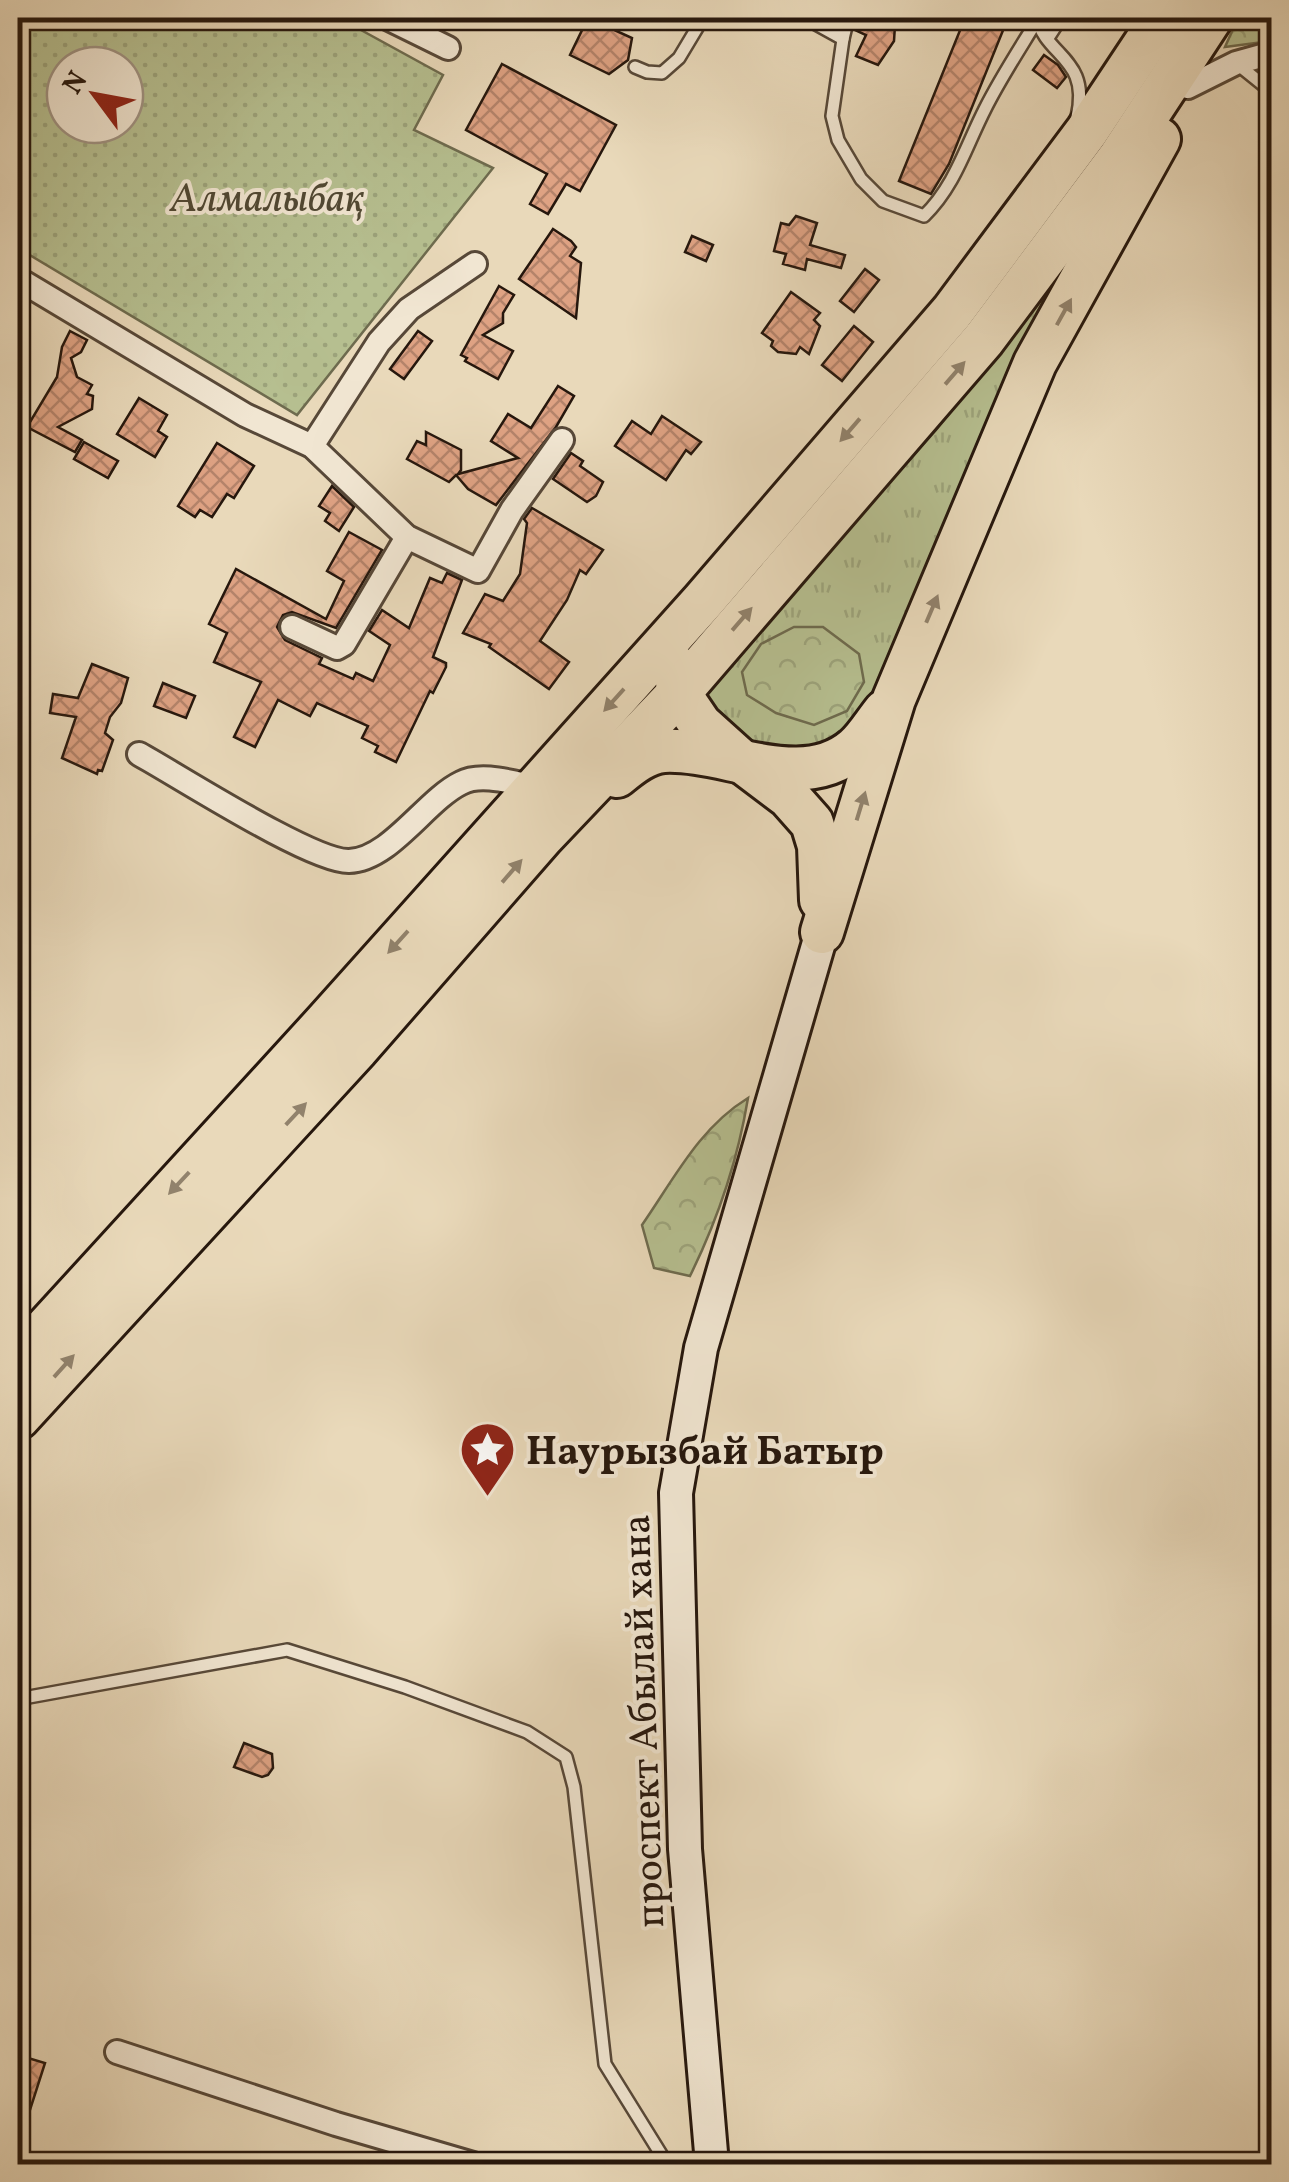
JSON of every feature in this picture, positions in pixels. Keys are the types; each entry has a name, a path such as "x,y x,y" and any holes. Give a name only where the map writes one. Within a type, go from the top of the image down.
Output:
{"highway":[{"path":"18,1359 536,788 952,312 1072,150 1162,18"},
{"path":"18,1418 356,1050 543,836 679,693 984,339 1120,156 1211,18"},
{"path":"822,932 894,699 1036,363 1188,87 1219,18"},
{"path":"702,601 684,634 674,664 679,693 700,724 790,797 812,823 819,846 822,932"},
{"path":"543,836 559,828 633,762 661,750 794,770 825,764 855,749 894,699"}],"main road":[{"name":"проспект Абылай хана","path":"712,2164 685,1849 676,1493 700,1348 822,932"}],"street":[{"path":"387,18 448,48"},
{"path":"1188,87 1236,63 1272,53"},
{"path":"312,446 380,342 409,309 475,264"},
{"path":"18,279 245,415 312,446 407,537 478,571 512,510 562,440"},
{"path":"292,627 337,648 344,644 407,537"},
{"path":"139,754 212,798 322,854 350,861 377,852 462,782 497,780 536,788"},
{"path":"117,2052 473,2164"}],"lane":[{"path":"635,67 662,73 679,58 703,18"},
{"path":"805,18 843,39"},
{"path":"826,29 844,18"},
{"path":"844,18 832,116 838,140 861,179 883,201 924,216 946,189 985,108 1036,20 1072,64 1080,92 1072,150"},
{"path":"1048,38 1061,18"},
{"path":"1236,63 1272,92"},
{"path":"18,1699 287,1650 405,1686 526,1732 566,1757 574,1786 605,2064 667,2164"}],"green space":[{"name":"Алмалыбақ","path":"18,18 339,18 443,75 414,130 493,168 297,415 18,248"},
{"path":"1238,18 1271,18 1271,41 1225,47"},
{"path":"1061,264 972,458 874,701 836,740 809,751 749,745 725,727 701,692 936,430"},
{"path":"794,627 823,627 859,654 864,682 847,711 814,725 776,713 747,695 742,672 761,644"},
{"path":"748,1098 725,1189 690,1276 654,1268 642,1225 701,1139"}],"building":[{"path":"588,18 632,38 628,60 609,74 570,55"},
{"path":"857,18 878,18 895,25 894,41 878,65 856,56 866,35 855,30"},
{"path":"965,18 1008,18 949,164 931,194 899,181"},
{"path":"1044,55 1066,77 1057,88 1033,70"},
{"path":"502,64 616,125 580,191 566,184 548,214 530,204 547,174 466,130"},
{"path":"796,216 817,223 810,245 845,255 841,268 807,259 805,270 783,264 786,254 774,251 781,223 789,225"},
{"path":"553,229 576,247 570,256 581,263 576,318 519,279"},
{"path":"692,236 713,245 706,261 685,252"},
{"path":"865,269 879,280 854,312 840,301"},
{"path":"499,286 514,295 503,313 503,323 483,335 513,351 498,379 461,355"},
{"path":"791,292 820,313 814,320 820,326 809,354 800,347 796,354 778,352 771,346 773,341 762,333"},
{"path":"854,326 873,342 842,381 822,365"},
{"path":"70,331 87,340 81,352 71,358 77,377 92,385 87,394 93,396 92,409 58,427 82,440 75,452 27,427 57,377 62,347"},
{"path":"418,331 432,341 404,379 390,369"},
{"path":"558,386 574,396 556,427 496,505 468,489 456,475 449,482 407,459 417,441 426,445 426,432 461,450 458,474 518,458 491,441 508,414 531,428"},
{"path":"139,398 167,415 158,431 167,437 155,457 117,434"},
{"path":"662,416 701,442 691,454 686,450 666,480 615,446 632,421 651,434"},
{"path":"84,442 118,461 108,478 74,459"},
{"path":"217,443 254,466 234,498 227,494 212,517 200,510 195,517 178,506"},
{"path":"571,453 583,461 580,466 603,482 596,496 587,502 553,479"},
{"path":"332,486 354,507 339,531 325,521 330,513 319,506"},
{"path":"532,508 603,550 586,574 580,570 567,600 540,641 569,662 549,689 489,647 491,644 463,633 485,594 503,601 520,574 527,523 524,519"},
{"path":"349,532 382,550 336,628 292,612 283,615 277,627 285,640 322,658 319,664 353,679 356,673 373,681 390,645 369,631 382,610 409,628 430,578 442,583 447,573 462,580 433,657 446,663 446,667 396,762 375,752 378,746 362,738 368,726 317,703 310,716 278,700 255,747 234,737 261,682 214,662 227,633 209,624 236,569 326,619 344,581 327,571"},
{"path":"92,664 128,678 121,703 110,717 105,733 113,740 102,771 97,774 62,758 76,717 50,713 53,694 78,698"},
{"path":"163,683 195,696 186,718 154,706"},
{"path":"244,1743 272,1754 273,1768 268,1775 262,1777 234,1767"},
{"path":"18,2055 45,2063 21,2138 18,2137"}],"place":[{"name":"Наурызбай Батыр","path":"487,1499"}]}
